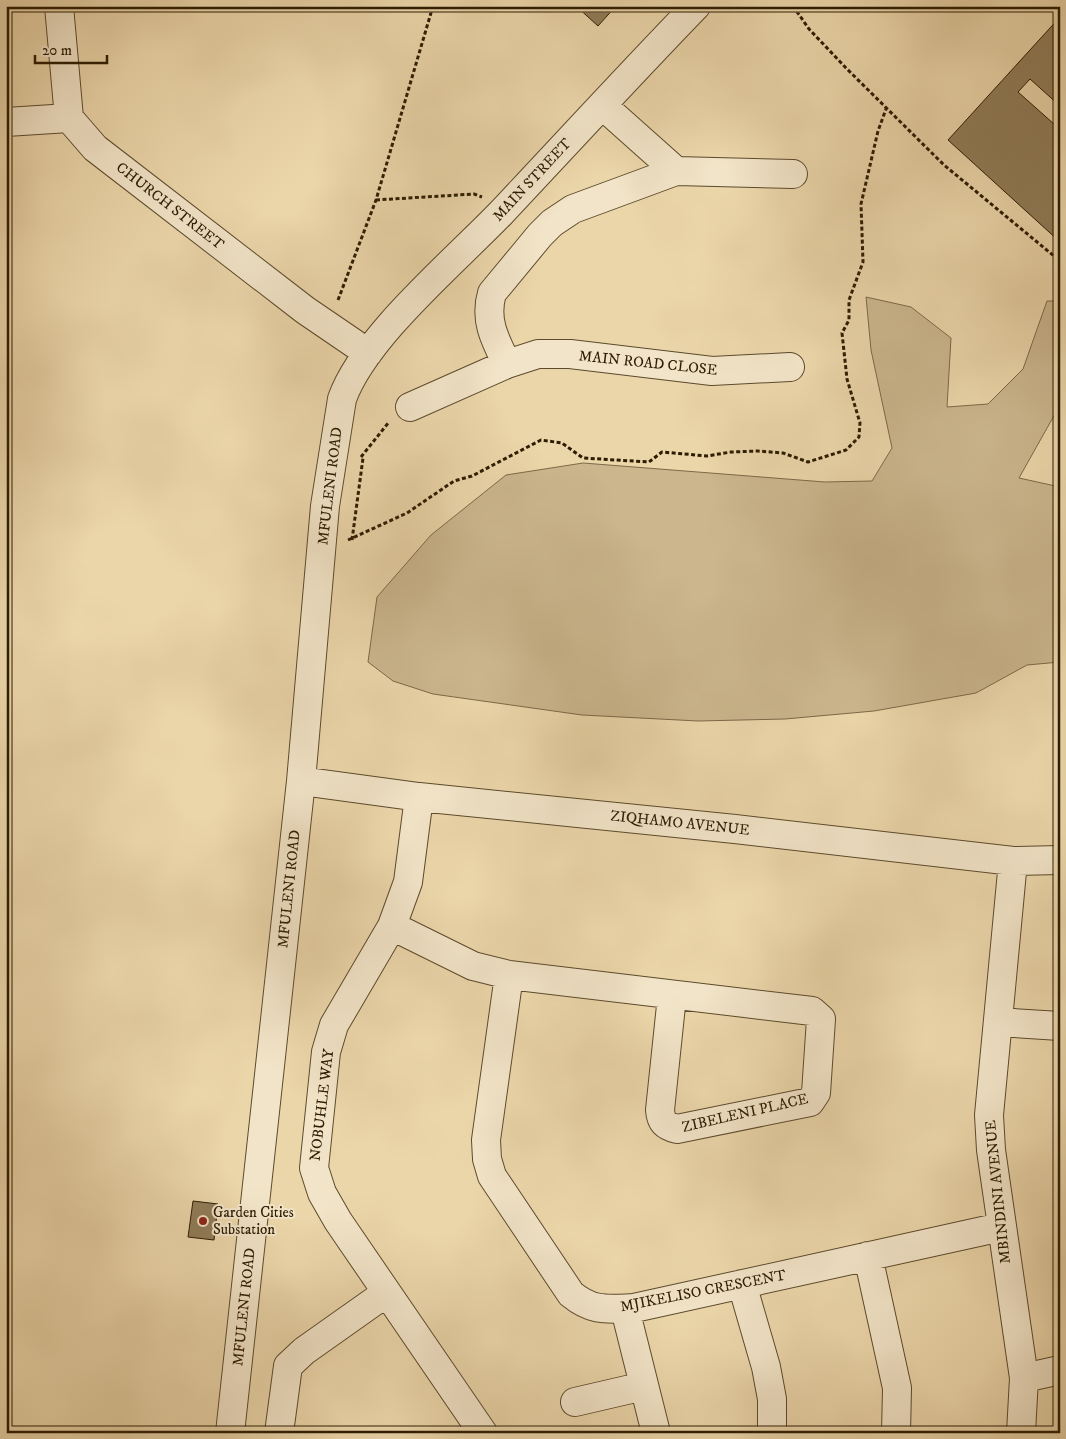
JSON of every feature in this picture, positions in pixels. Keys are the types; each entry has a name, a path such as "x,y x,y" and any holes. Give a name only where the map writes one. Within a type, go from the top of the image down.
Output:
{"street":[{"path":"6,122 69,118 58,6"},
{"name":"MAIN STREET","path":"368,353 410,306 696,6"},
{"path":"602,106 676,171"},
{"name":"CHURCH STREET","path":"69,118 95,148 305,310 368,353"},
{"path":"507,364 491,330 488,305 492,293 540,235 552,223 573,209 676,171 793,174"},
{"name":"MAIN ROAD CLOSE","path":"410,407 507,364 538,354 556,352 712,371 790,367"},
{"name":"MFULENI ROAD","path":"230,1433 301,781 325,506 337,428 348,384 368,353"},
{"name":"ZIQHAMO AVENUE","path":"301,781 419,797 735,829 1013,861 1060,860"},
{"name":"NOBUHLE WAY","path":"419,797 408,882 392,926 334,1025 324,1064 314,1168 322,1193 386,1293 465,1403 483,1433"},
{"name":"MBINDINI AVENUE","path":"1013,861 989,1115 991,1150 1001,1227 1024,1378 1021,1433"},
{"name":"ZIBELENI PLACE","path":"392,926 473,966 509,975 672,996 812,1011 821,1018 816,1093 814,1098 810,1102 676,1129 667,1127 661,1118 660,1110 672,996"},
{"name":"MJIKELISO CRESCENT","path":"509,975 486,1140 487,1159 492,1176 571,1294 582,1303 602,1310 625,1309 1001,1227"},
{"path":"998,1022 1060,1026"},
{"path":"868,1256 897,1388 896,1433"},
{"path":"742,1284 766,1367 772,1399 772,1433"},
{"path":"279,1433 288,1366 304,1352 386,1293"},
{"path":"625,1309 656,1433"},
{"path":"1024,1378 1060,1370"},
{"path":"575,1402 644,1386"}],"path":[{"path":"337,301 376,200 433,6"},
{"path":"793,6 809,29 944,166 1060,261"},
{"path":"376,200 474,194 491,199"},
{"path":"352,540 363,458 395,415 410,407"},
{"path":"357,456 363,458"}],"shaded area":[{"path":"866,297 911,307 951,338 947,407 988,404 1023,369 1047,301 1060,301 1060,405 1019,478 1060,487 1060,662 1027,665 976,693 874,711 785,719 698,721 582,715 433,694 393,681 368,662 377,597 431,535 506,475 583,463 825,482 872,481 892,448 871,350"}],"building":[{"path":"576,6 616,6 598,26"},
{"path":"1060,17 1060,106 1030,79 1018,92 1054,124 1060,118 1060,242 948,140"},
{"name":"Garden Cities Substation","path":"193,1201 218,1204 214,1240 188,1237"}],"place":[{"name":"Garden Cities Substation","path":"203,1221"}]}
